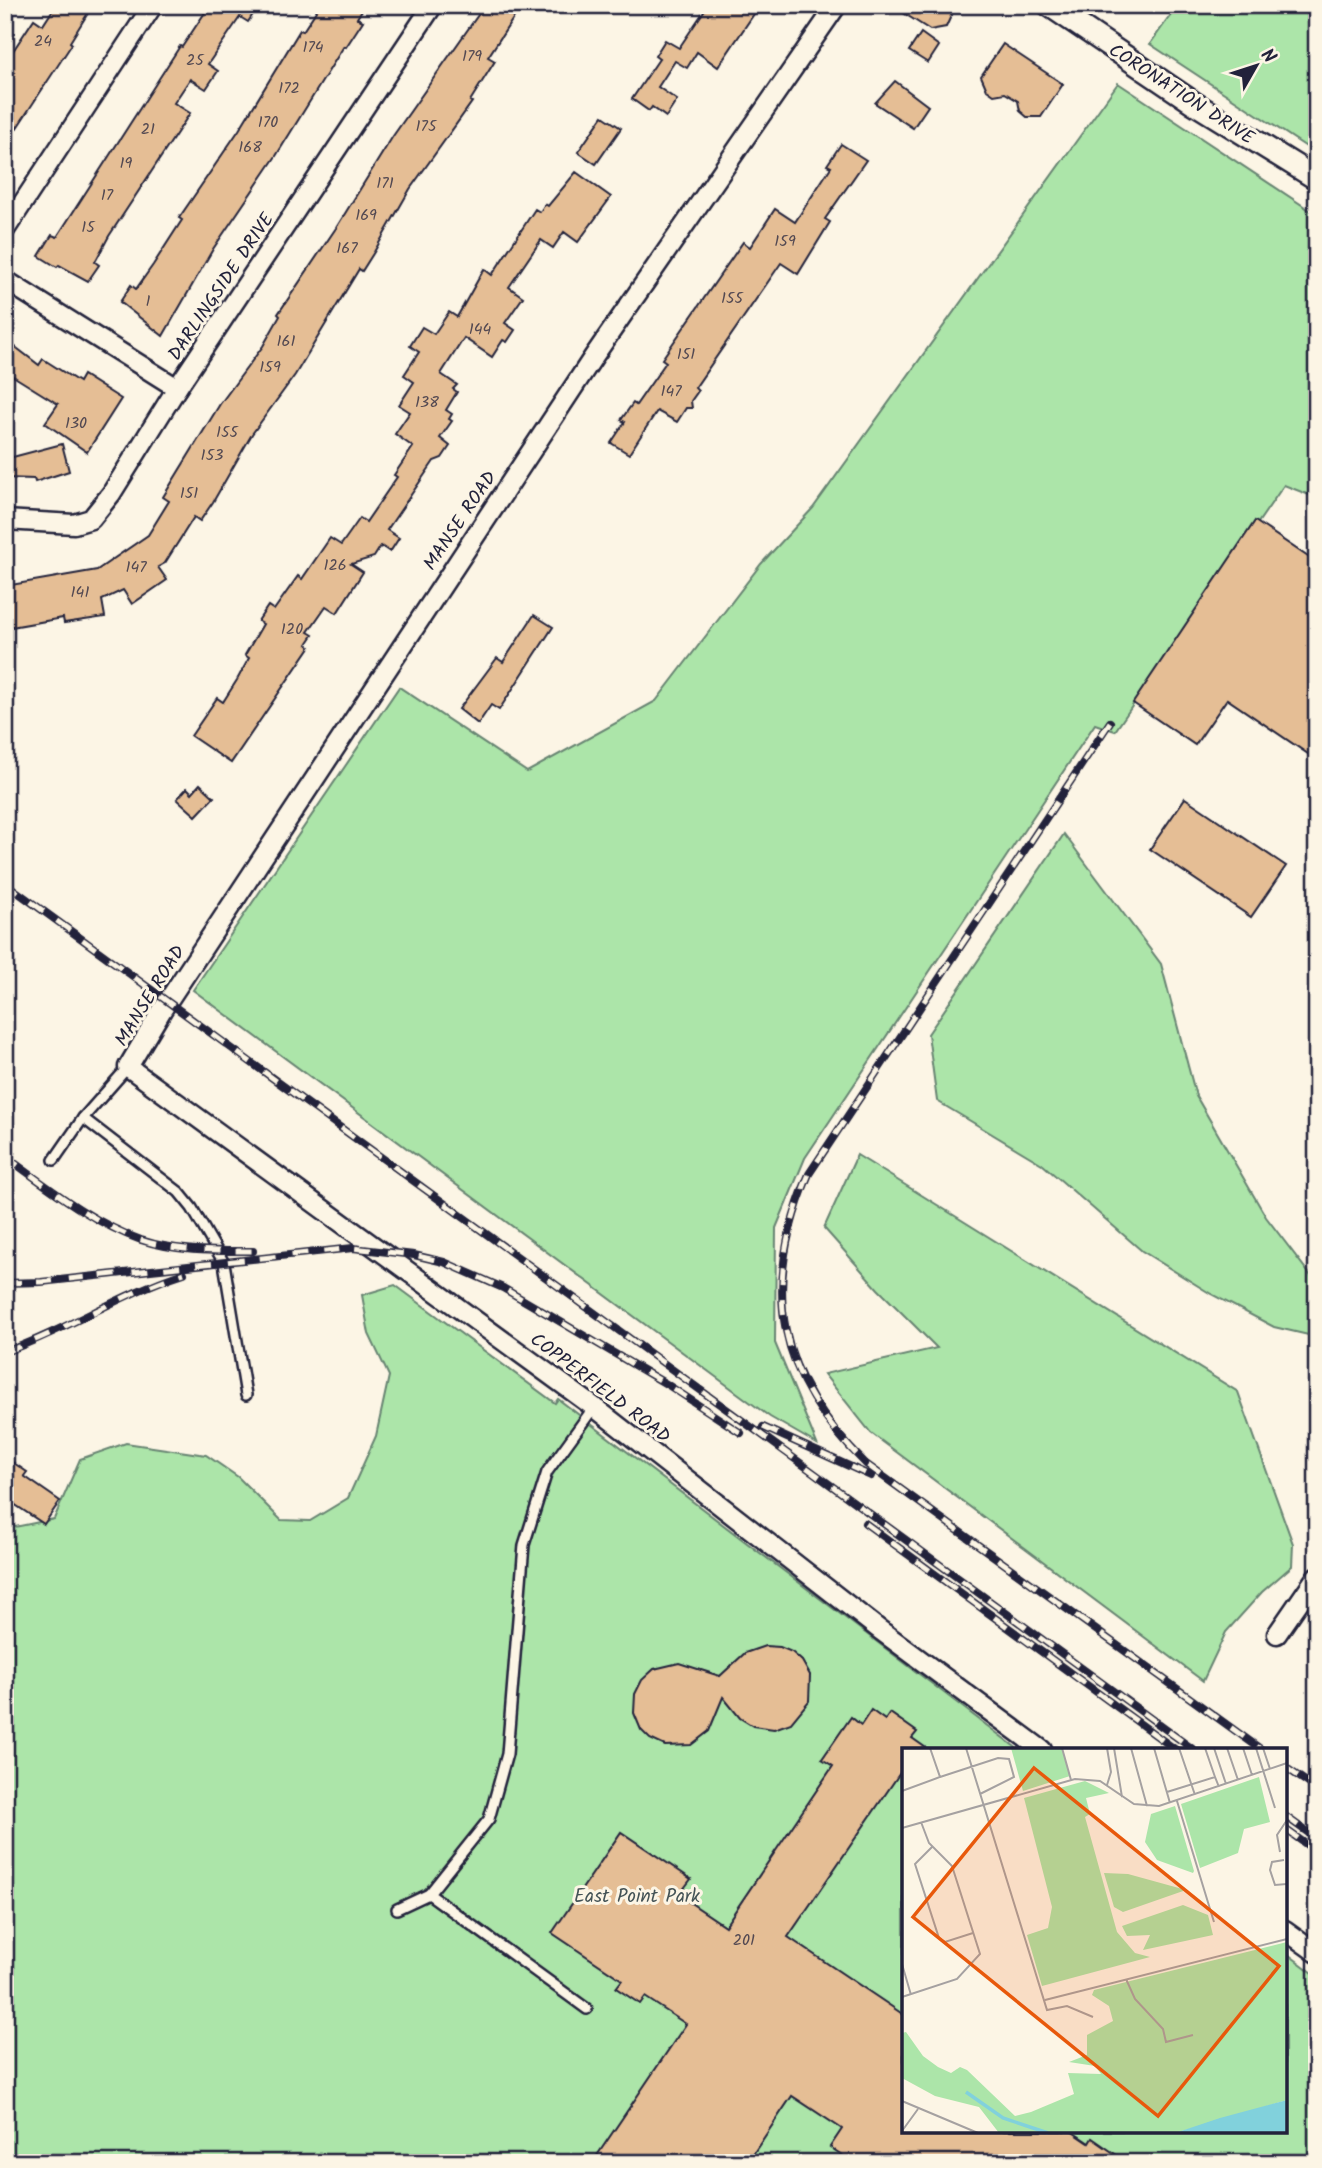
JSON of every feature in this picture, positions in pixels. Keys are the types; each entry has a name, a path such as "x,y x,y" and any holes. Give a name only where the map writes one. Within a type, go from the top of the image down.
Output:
{"street":[{"path":"5,230 153,5"},
{"name":"DARLINGSIDE DRIVE","path":"5,520 57,525 91,519 111,495 177,388 433,5"},
{"name":"MANSE ROAD","path":"128,1067 162,1010 586,367 837,5"},
{"name":"CORONATION DRIVE","path":"1049,5 1194,103 1317,179"},
{"path":"5,280 177,388"},
{"name":"COPPERFIELD ROAD","path":"128,1067 594,1406 880,1630 1039,1748"},
{"path":"1277,1634 1317,1576"},
{"path":"1287,1931 1317,1953"}],"lane":[{"path":"54,1160 83,1118 128,1067"},
{"path":"83,1118 179,1192 192,1208 224,1264 246,1395"},
{"path":"397,1909 429,1894 489,1819 507,1754 524,1545 547,1472 594,1406"},
{"path":"429,1894 587,2009"}],"green space":[{"path":"1178,5 1317,5 1317,154 1150,44"},
{"path":"1118,83 1317,215 1317,498 1284,485 1115,731 1095,724 805,1158 776,1228 775,1343 817,1444 770,1417 193,990 399,687 527,772 656,701 761,564 813,508"},
{"path":"1064,834 1161,964 1196,1096 1266,1217 1317,1284 1317,1337 1274,1327 1211,1294 1142,1251 1042,1164 937,1101 928,1034"},
{"path":"857,1155 1238,1392 1293,1544 1292,1566 1262,1592 1226,1632 1203,1681 871,1433 824,1374 937,1348 878,1289 824,1228"},
{"name":"East Point Park","path":"395,1285 555,1403 558,1399 1016,1748 902,1748 902,2133 1287,2133 1287,1954 1317,1976 1317,2163 5,2163 5,1521 15,1527 54,1519 80,1459 126,1443 206,1455 238,1477 281,1520 310,1521 348,1498 376,1436 389,1376 369,1334 362,1295"}],"building":[{"path":"56,5 93,5 70,42 72,44 5,146 5,63 34,19 43,25"},
{"path":"210,5 259,5 248,22 240,17 208,64 218,71 206,89 190,79 174,103 190,113 109,236 95,262 99,265 88,281 39,256 52,235 57,237 180,46 182,47"},
{"path":"320,5 365,5 357,18 363,21 346,47 344,46 276,156 213,249 163,336 120,302 131,285 136,289 153,265 182,220 179,218 239,130 300,30 303,31"},
{"path":"485,5 522,5 488,57 495,61 470,101 472,102 410,189 374,252 362,271 359,269 295,375 252,434 213,502 200,521 194,517 165,563 158,567 167,580 132,604 123,590 102,600 105,617 64,623 63,618 11,627 5,586 97,570 148,535 169,501 163,497 220,404 263,346 280,316 278,314 393,136"},
{"path":"708,5 760,5 718,67 697,52 687,68 675,61 658,87 677,100 666,117 652,107 649,111 632,99 659,59 655,56 665,40 679,48"},
{"path":"891,5 956,5 946,27 930,30"},
{"path":"921,33 939,46 928,63 909,51"},
{"path":"1003,44 1063,84 1041,117 1027,117 1020,111 1018,101 1005,93 994,95 987,90 981,76"},
{"path":"895,81 928,106 913,128 875,103"},
{"path":"603,116 621,128 596,164 578,152"},
{"path":"841,144 866,160 825,219 830,222 798,274 781,263 695,388 698,391 691,401 692,408 686,408 677,422 657,411 629,454 611,443 625,422 621,420 633,403 636,405 666,362 662,359 743,242 750,247 775,209 795,222 831,167 827,165"},
{"path":"576,172 611,197 578,242 564,232 553,248 541,240 509,287 523,297 505,323 515,330 507,342 503,340 492,357 464,338 441,374 457,385 453,389 457,392 446,410 452,414 449,419 452,421 440,438 450,446 442,458 434,461 387,530 399,538 390,552 381,546 374,557 351,564 363,572 337,613 326,606 308,632 313,635 307,644 310,647 231,763 191,736 217,698 223,702 237,680 249,658 245,655 263,624 258,621 268,606 274,610 298,576 302,579 330,538 341,545 360,518 366,522 397,477 394,475 413,447 395,434 410,412 399,405 414,382 404,375 419,352 410,346 422,327 434,334 449,312 457,317 484,269 492,275 535,209 540,212 545,204 548,206"},
{"path":"5,339 39,365 43,359 79,382 83,375 121,399 87,452 45,423 58,404 5,371"},
{"path":"62,444 69,471 35,482 34,479 5,478 5,459"},
{"path":"1255,521 1317,563 1317,760 1227,699 1195,745 1133,703"},
{"path":"534,615 553,627 499,710 491,705 478,724 459,709 497,658 503,662"},
{"path":"200,784 214,797 196,816 177,799 187,788 192,793"},
{"path":"1185,798 1286,866 1251,917 1150,849"},
{"path":"5,1457 27,1472 24,1476 60,1501 44,1524 5,1498"},
{"path":"765,1646 780,1647 792,1652 802,1661 810,1675 809,1701 791,1723 774,1729 753,1726 740,1718 723,1697 709,1731 691,1745 665,1746 650,1739 641,1730 634,1713 635,1694 642,1680 654,1669 679,1663 720,1676 745,1653"},
{"path":"871,1710 885,1720 890,1713 917,1732 912,1738 926,1748 902,1748 902,1770 788,1937 902,2014 902,2133 1074,2133 1089,2143 1092,2138 1128,2163 854,2163 830,2147 842,2129 792,2096 747,2163 592,2163 686,2024 645,1997 640,2004 616,1988 622,1980 552,1933 621,1832 691,1879 679,1895 725,1926 833,1766 822,1759 851,1717 861,1725"}],"railway":[{"path":"1110,722 809,1174 794,1216 785,1256 782,1293 786,1330 796,1364 813,1398 836,1431 866,1464 1259,1748"},
{"path":"5,883 1191,1748"},
{"path":"5,1156 87,1214 141,1240 183,1249 253,1251"},
{"path":"5,1283 41,1282 353,1248 414,1255 444,1262 503,1288 668,1385 741,1433"},
{"path":"5,1352 184,1273"},
{"path":"763,1427 871,1476"},
{"path":"865,1523 1173,1748"},
{"path":"1287,1768 1317,1789"},
{"path":"1287,1817 1317,1839"},
{"path":"1287,1830 1317,1852"}]}
